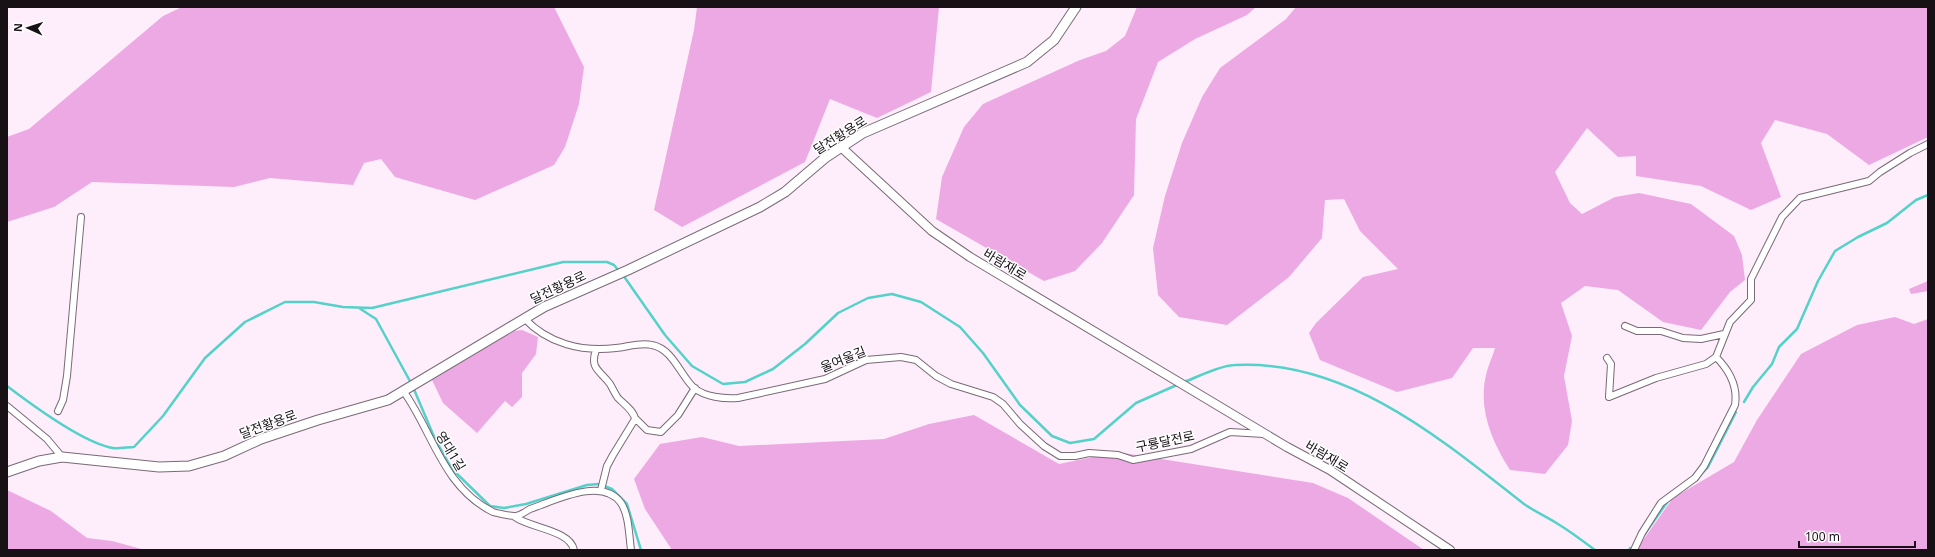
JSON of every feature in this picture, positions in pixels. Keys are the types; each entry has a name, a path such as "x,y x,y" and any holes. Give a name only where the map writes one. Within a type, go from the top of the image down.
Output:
{"main road":[{"name":"달전황용로","path":"7,472 39,461 62,457 159,467 189,466 224,456 261,439 318,420 388,400 419,383 544,307 628,270 760,207 785,192 825,158 863,133 1028,62 1054,40 1076,7"}],"street":[{"path":"1607,358 1611,364 1609,397 1656,378 1706,364 1716,357 1730,322 1751,300 1751,279 1782,217 1800,198 1870,181 1880,172 1910,153 1928,144"},
{"name":"바람재로","path":"841,148 939,235 970,257 1188,388 1330,470 1450,550"},
{"path":"58,411 63,400 67,376 81,217"},
{"name":"울여울길","path":"524,318 542,334 557,341 588,350 652,344 663,350 694,388 724,399 738,398 825,379 866,360 900,357 916,360 950,384 993,397"},
{"path":"1625,326 1637,331 1661,331 1683,338 1701,339 1724,334"},
{"path":"596,350 593,358 594,365 610,384 617,396 635,414 635,418 647,430 661,432 678,415 694,388"},
{"path":"1634,550 1661,503 1694,478 1704,466 1735,405 1736,398 1733,382 1726,367 1716,357"},
{"name":"영대1길","path":"407,390 441,462 449,473 485,507 495,513 515,517 522,522 563,536 570,541 574,550"},
{"name":"구룡달전로","path":"993,397 1003,404 1020,424 1044,446 1060,456 1075,456 1089,453 1118,455 1133,460 1191,449 1230,432 1267,434"},
{"path":"7,406 48,438 62,457"},
{"path":"602,490 613,455 635,418"},
{"path":"515,517 578,493 590,490 602,490 614,496 621,504 626,518 631,550"}],"shaded area":[{"path":"182,7 554,7 584,67 579,104 565,147 554,165 475,200 395,177 381,159 364,163 353,185 270,178 234,187 92,182 54,207 7,222 7,137 29,129 163,16"},
{"path":"697,7 939,7 931,92 877,118 830,99 805,162 682,227 654,210 694,30"},
{"path":"1137,7 1256,7 1247,15 1195,39 1158,62 1136,119 1134,195 1102,243 1075,271 1044,281 936,219 942,177 964,127 983,104 1080,60 1106,51 1125,36"},
{"path":"1296,7 1928,7 1928,137 1869,165 1827,134 1775,120 1761,143 1781,197 1751,210 1701,186 1636,176 1636,156 1618,157 1587,128 1555,172 1570,203 1582,214 1615,197 1639,193 1691,204 1734,236 1742,255 1745,280 1730,292 1701,330 1663,322 1618,290 1585,286 1561,303 1572,336 1564,376 1572,421 1568,445 1545,474 1510,470 1492,435 1485,410 1484,384 1495,348 1473,348 1452,378 1397,392 1320,360 1309,333 1316,323 1363,277 1398,269 1360,231 1344,199 1325,200 1322,238 1289,277 1227,325 1179,317 1158,295 1153,248 1165,196 1182,143 1202,97 1220,68 1286,19"},
{"path":"1928,281 1928,291 1911,294 1909,289"},
{"path":"1895,317 1914,324 1928,319 1928,550 1639,550 1638,547 1673,498 1734,462 1757,420 1801,354 1857,325"},
{"path":"522,330 538,337 536,354 522,373 522,397 512,407 505,401 477,433 443,403 432,380 514,331"},
{"path":"974,415 1059,464 1117,452 1313,483 1348,498 1424,550 672,550 645,509 634,479 660,444 702,437 739,446 884,439 929,424"},
{"path":"7,490 51,511 87,538 112,541 145,550 7,550"}],"waterway":[{"path":"1744,402 1753,387 1772,364 1779,347 1797,329 1818,281 1835,251 1858,237 1887,223 1916,200 1928,195"},
{"path":"7,386 58,422 87,439 113,448 134,447 163,416 205,358 245,322 285,302 314,302 343,307 372,308 563,262 607,262 614,265 619,271"},
{"path":"623,275 665,335 692,366 723,384 745,382 773,369 805,344 838,313 868,298 892,294 921,302 960,327 983,353 1020,405 1052,436 1070,443 1094,439 1136,403 1179,384"},
{"path":"359,308 376,319 411,383"},
{"path":"1184,382 1216,369 1235,365 1276,367 1316,375 1354,389 1390,408 1426,430 1460,454 1524,504 1554,521 1595,550"},
{"path":"413,387 435,439 452,469 490,506 504,508 526,504 587,485 599,484 612,489 627,504 641,550"},
{"path":"1698,477 1708,467 1736,412"},
{"path":"1644,535 1668,501"}]}
